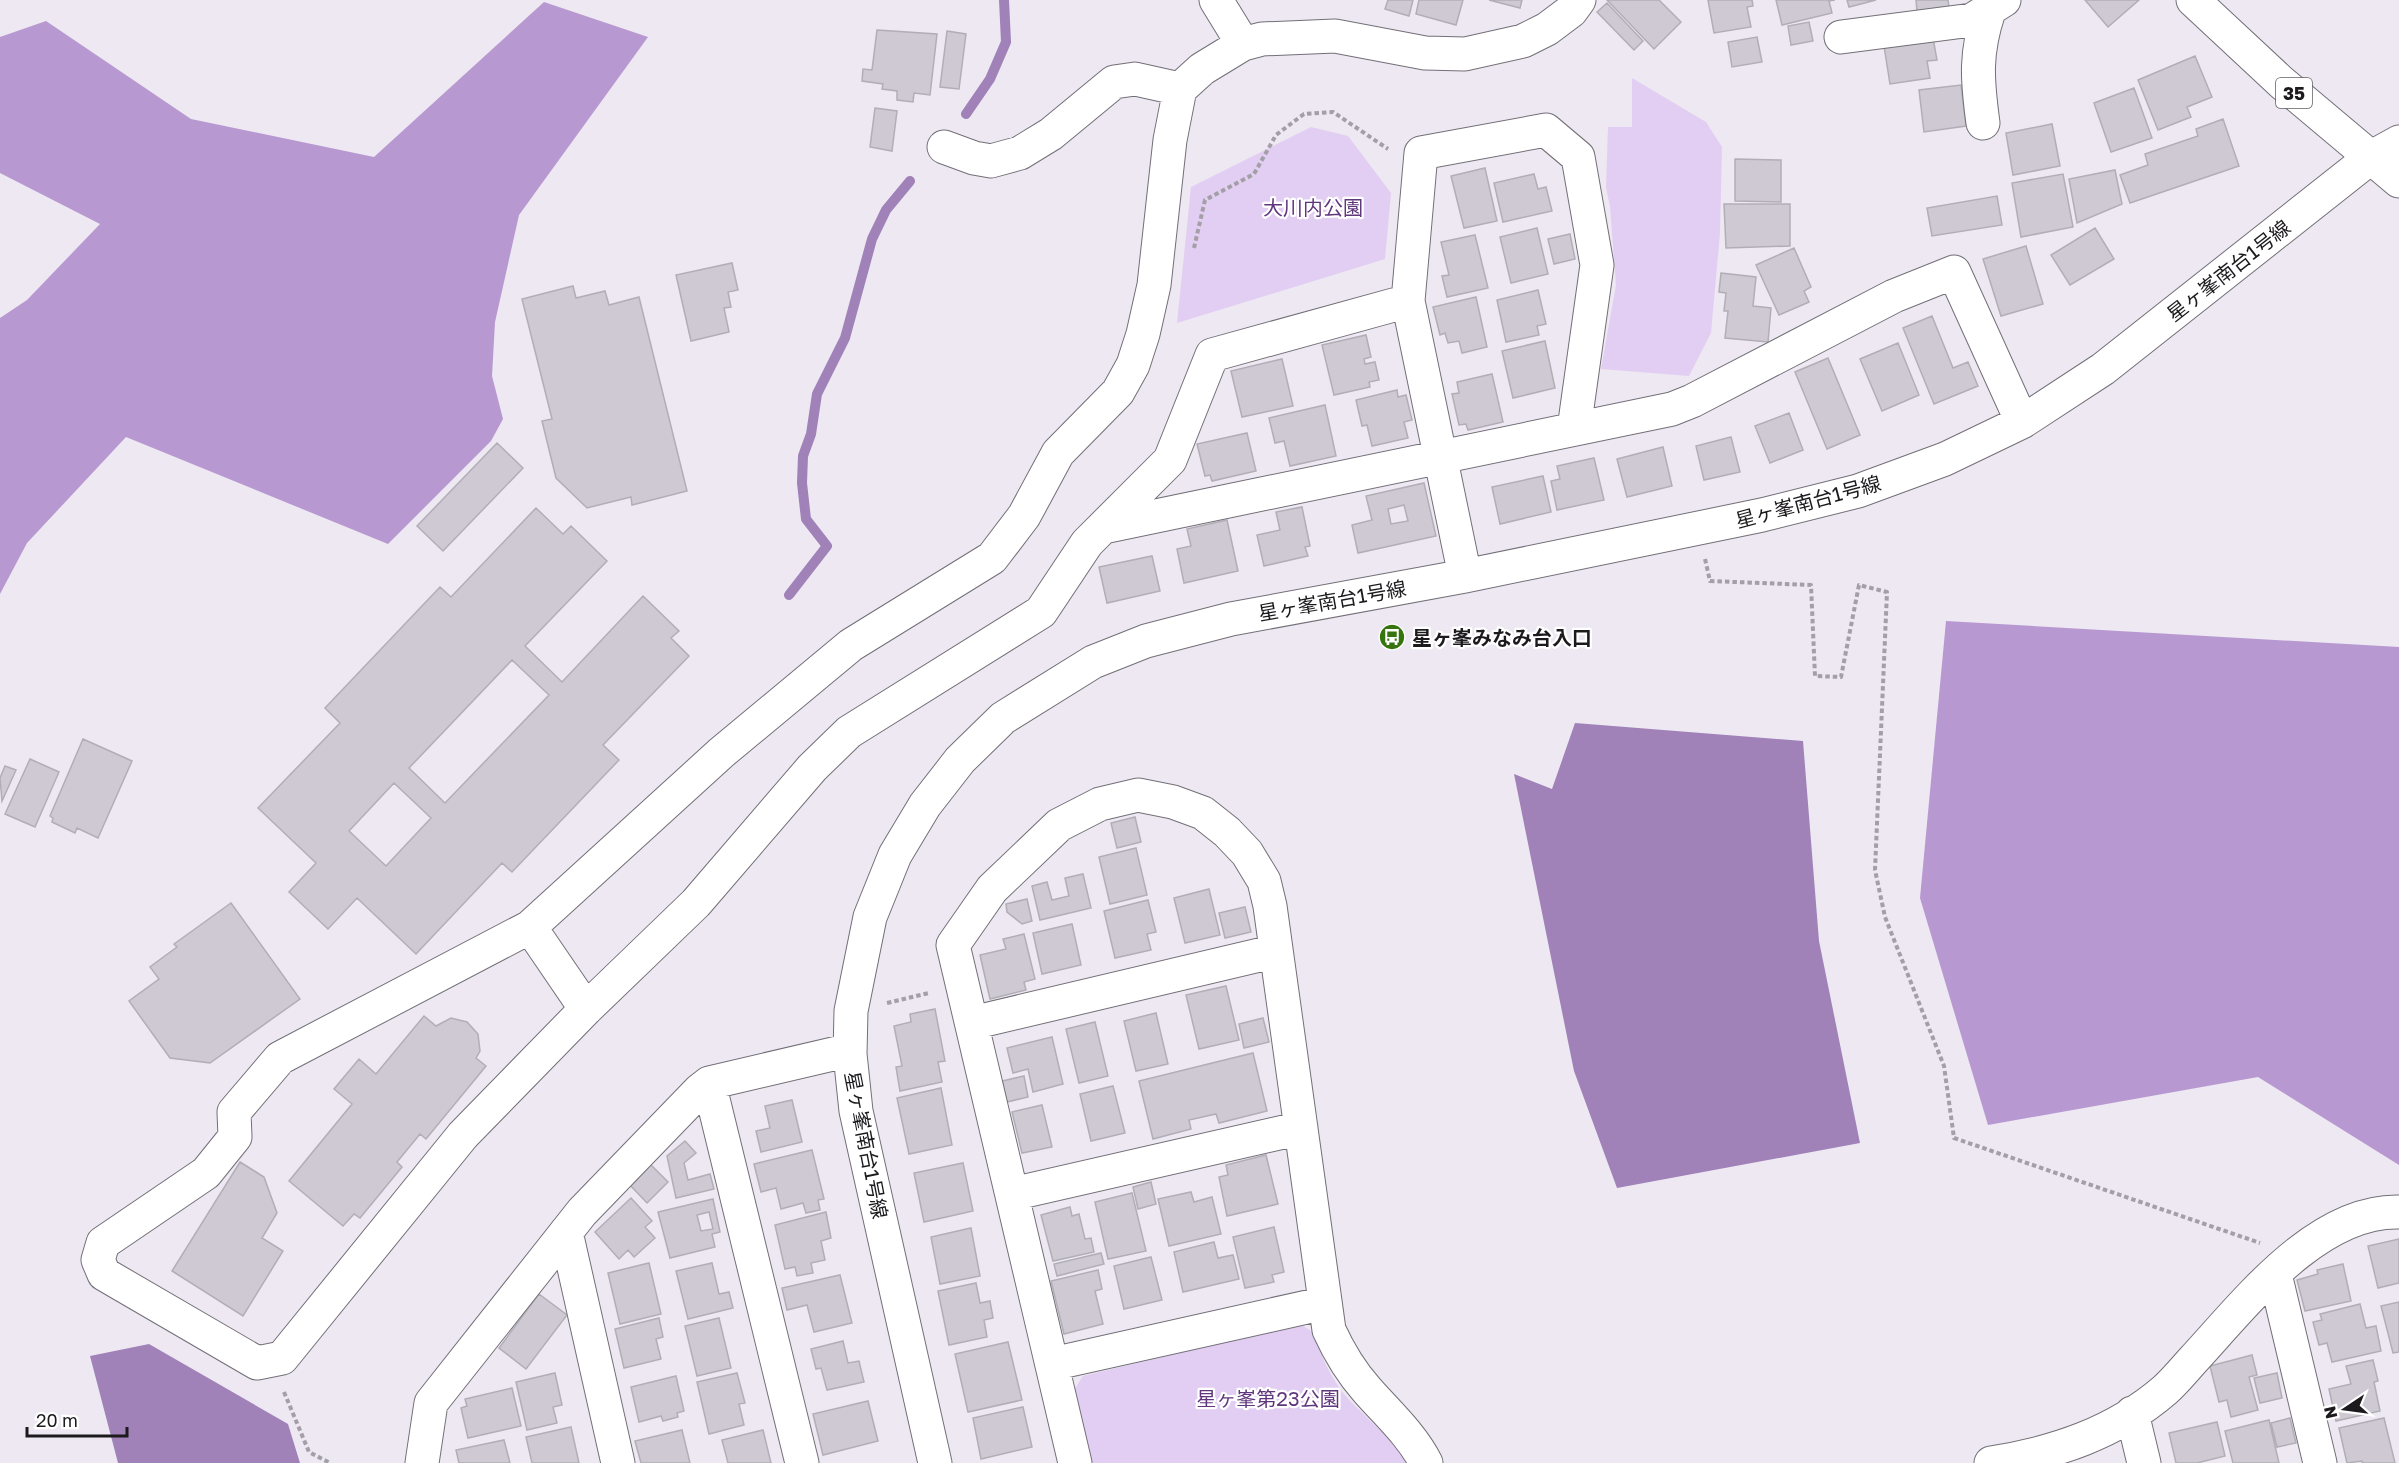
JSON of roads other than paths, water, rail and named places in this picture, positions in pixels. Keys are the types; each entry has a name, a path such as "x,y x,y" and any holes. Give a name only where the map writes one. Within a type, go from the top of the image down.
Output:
{"street":[{"path":"1216,0 1242,44"},
{"path":"1408,301 1212,355 1170,460 1087,543 1041,612 849,732 812,768 696,903 586,1009 463,1135 282,1358 257,1363 104,1274 98,1260 103,1243 206,1173 235,1137 234,1112 279,1058 530,927 721,753 851,645 992,558 1024,516 1058,453 1118,392 1133,365 1143,334 1154,285 1170,140 1179,89 1202,69 1242,44 1262,39 1335,36 1425,53 1465,54 1531,37 1547,29 1571,11 1579,0"},
{"name":"35","path":"2193,0 2281,82 2399,181"},
{"path":"1840,37 1972,20 1996,6"},
{"path":"1983,123 1977,73 1981,35 1996,6"},
{"path":"944,147 974,158 991,161 1020,153 1051,134 1114,82 1135,79 1179,89"},
{"path":"1465,576 1408,301 1421,153 1546,130 1578,157 1597,265 1574,429"},
{"name":"星ヶ峯南台1号線","path":"935,1463 856,1111 850,1050 851,1011 870,917 895,855 925,805 960,760 1003,718 1093,662 1146,641 1232,619 1465,576 1697,529 1858,491 1945,459 2022,422 2103,369 2370,158 2399,142"},
{"path":"1103,527 1672,409 1894,296 1954,272 2022,422"},
{"path":"1075,1463 953,945 992,888 1059,825 1100,804 1138,795 1173,802 1203,813 1227,832 1247,854 1264,881 1276,951 1329,1330 1340,1354 1365,1388 1405,1430 1426,1463"},
{"path":"530,927 586,1009"},
{"path":"972,1023 1276,951"},
{"path":"422,1463 430,1403 590,1204 709,1083 850,1050"},
{"path":"709,1083 802,1463"},
{"path":"1012,1194 1300,1128"},
{"path":"1991,1463 2025,1458 2062,1448 2096,1434 2132,1413 2165,1390 2286,1265 2318,1239 2353,1220 2380,1212 2399,1212"},
{"path":"566,1232 618,1463"},
{"path":"2286,1265 2320,1463"},
{"path":"1052,1364 1325,1304"},
{"path":"2132,1413 2144,1463"}],"waterway":[{"path":"966,114 990,79 1006,42 1004,0"},
{"path":"789,595 827,546 806,519 802,483 803,456 811,434 817,394 845,338 872,239 886,210 910,181"}],"place":[{"name":"星ヶ峯みなみ台入口","path":"1392,637"}],"park label":[{"name":"大川内公園","path":"1313,207"},
{"name":"星ヶ峯第23公園","path":"1268,1398"}]}
